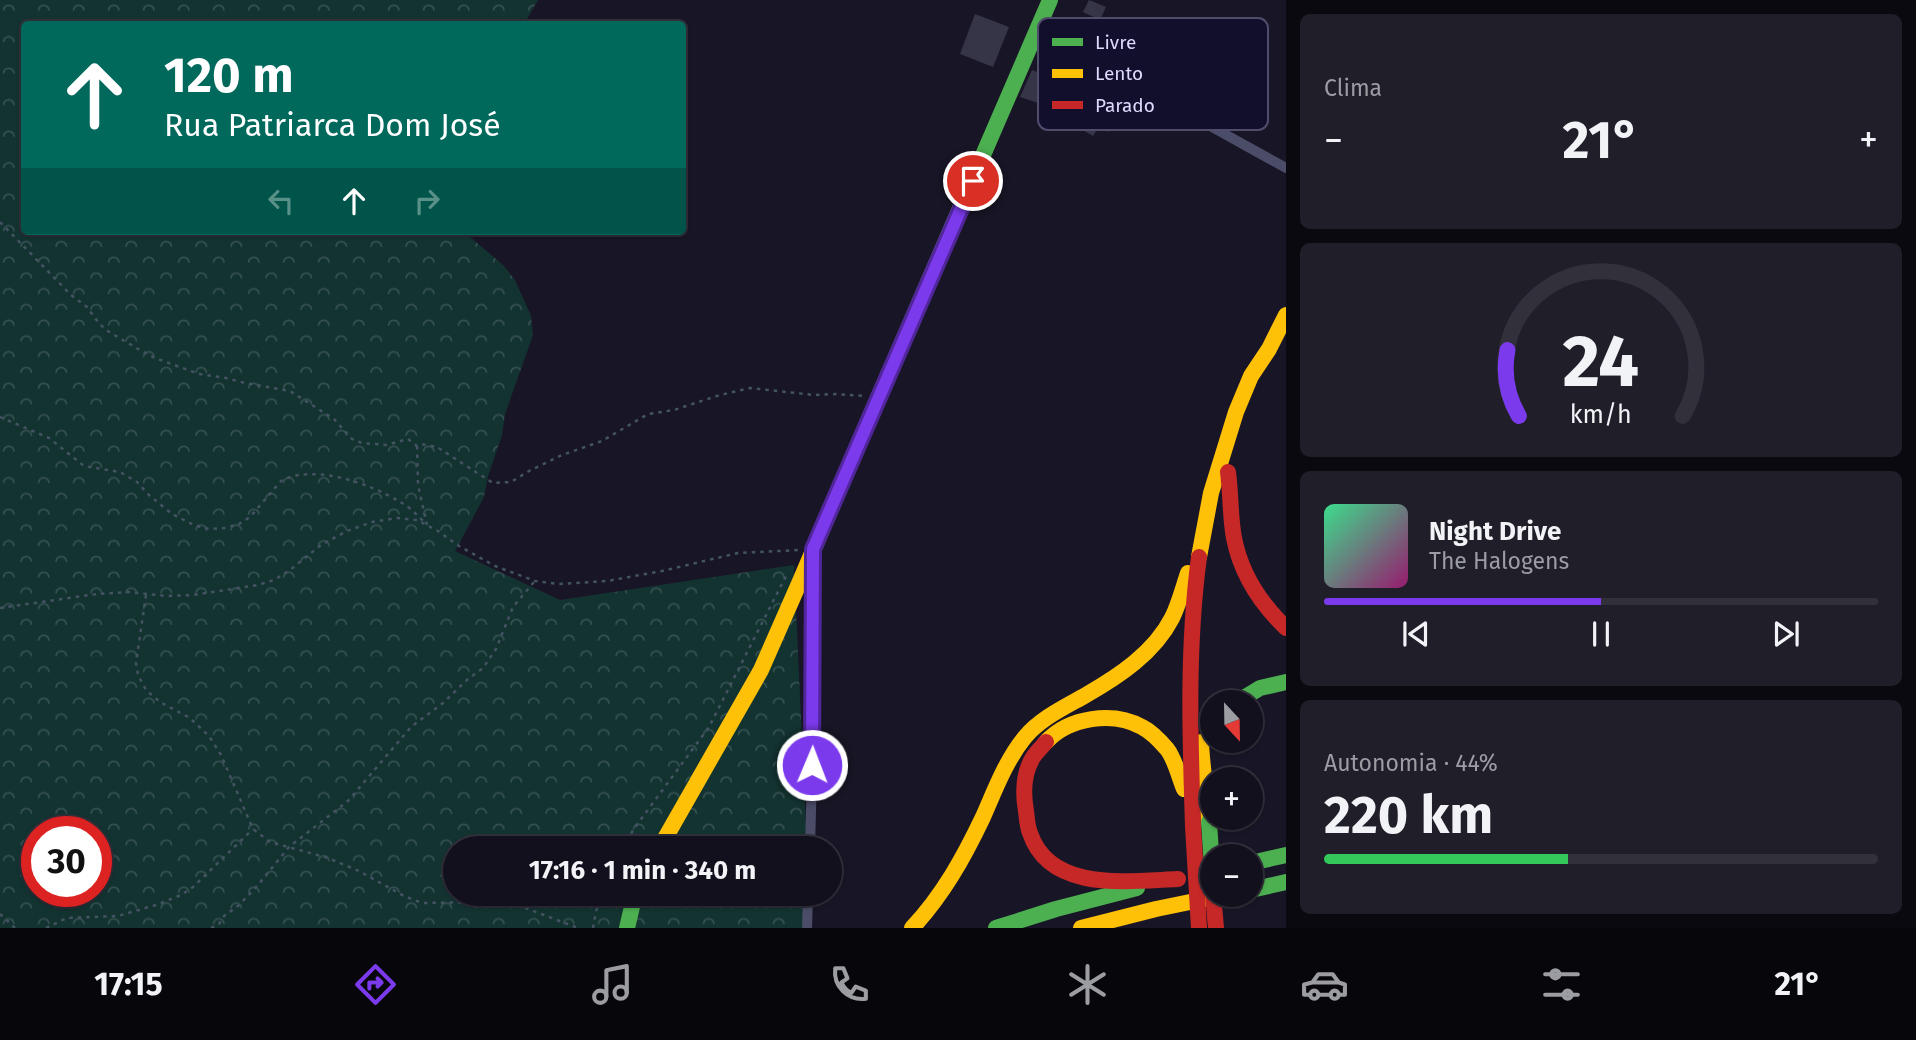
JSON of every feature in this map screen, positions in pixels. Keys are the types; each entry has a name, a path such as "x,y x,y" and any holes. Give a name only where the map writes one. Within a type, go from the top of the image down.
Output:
{"main road":[{"path":"1042,18 1050,0"},
{"path":"666,836 760,673 1038,28"},
{"path":"912,928 953,878 1004,770 1024,738 1051,715 1125,670 1147,653 1158,640 1178,604 1200,541 1219,465 1236,412 1249,379 1286,315"},
{"path":"1203,767 1200,721 1202,618 1214,530 1228,472 1261,379 1269,348"},
{"path":"1228,472 1234,538 1239,557 1258,595 1286,628"},
{"path":"1200,541 1193,590 1188,706 1200,815"},
{"path":"1255,690 1286,682"},
{"path":"1178,879 1105,881 1088,879 1055,865 1042,855 1026,824 1022,808 1026,772 1045,740 1065,726 1087,718 1110,716 1133,721 1152,732 1167,746 1175,759 1200,822"},
{"path":"1199,928 1201,830"},
{"path":"1263,858 1286,848"},
{"path":"1263,860 1286,855"},
{"path":"996,928 1111,894 1200,874"},
{"path":"1263,888 1286,882"},
{"path":"1263,892 1286,893"},
{"path":"1081,928 1200,900"},
{"path":"627,928 632,906"},
{"path":"1214,907 1216,928"},
{"path":"1123,928 1157,909"}],"street":[{"path":"1034,38 1038,40"},
{"path":"1217,130 1286,168"},
{"path":"810,836 814,695 813,549"},
{"path":"807,928 808,906"}],"path":[{"path":"0,222 114,336 155,358 199,374 290,391 334,419 352,439 362,443 386,445 408,439 417,446"},
{"path":"417,446 421,444 437,447 493,484 510,482 562,455 603,441 648,414 674,410 750,388 814,395 859,395 877,400"},
{"path":"0,417 49,438 84,466 120,472 137,482 172,514 209,529 239,524 250,517 281,481 288,477 305,475 349,480 373,488 400,501 427,525"},
{"path":"417,446 418,485 427,525"},
{"path":"0,608 97,594 128,592 167,596 193,595 258,585 274,580 321,545 347,531 372,522 397,519 417,520 495,566 535,581 559,584 581,584 662,571 738,554 813,549"},
{"path":"630,836 709,727 793,562"},
{"path":"211,928 219,924 224,916 258,886 289,847 348,801 411,727 483,668 496,649 513,607 535,581"},
{"path":"146,594 136,663 138,675 146,690 160,702 190,718 209,736 221,755 253,829 270,842 328,858 422,903 515,904 578,928"},
{"path":"46,928 66,918 118,916 181,895 193,887 253,829"},
{"path":"593,928 598,906"},
{"path":"0,914 15,928"}],"green space":[{"path":"0,0 538,0 526,21 21,21 21,235 468,235 503,265 515,280 531,316 533,335 505,414 502,435 484,497 455,551 560,600 794,565 806,836 443,836 443,906 810,906 811,928 0,928"}],"building":[{"path":"1089,0 1106,7 1101,18 1083,12"},
{"path":"975,14 1009,27 993,67 960,54"},
{"path":"1032,70 1038,72 1038,103 1020,97"},
{"path":"1083,130 1097,130 1093,136"}],"traffic: fast":[{"path":"1042,18 1050,0"},
{"path":"866,426 1038,28"},
{"path":"1257,690 1286,682"},
{"path":"1210,830 1210,844"},
{"path":"1263,860 1286,855"},
{"path":"1263,887 1286,882"},
{"path":"996,928 1137,888"},
{"path":"627,928 632,906"}],"traffic: slow":[{"path":"1199,557 1211,493 1236,412 1251,376 1269,349 1286,315"},
{"path":"666,836 761,670 866,426"},
{"path":"912,928 934,902 960,861 1018,746 1031,730 1046,719 1111,680 1146,653 1172,618 1188,573"},
{"path":"1046,742 1079,722 1105,718 1130,722 1148,731 1167,749 1184,789"},
{"path":"1202,753 1203,767"},
{"path":"1081,928 1200,900"}],"traffic: jam":[{"path":"1228,472 1233,530 1241,564 1260,598 1286,628"},
{"path":"1193,826 1191,658 1199,557"},
{"path":"1046,742 1032,759 1024,785 1028,828 1040,852 1055,866 1093,879 1178,879"},
{"path":"1193,826 1199,928"},
{"path":"1214,907 1216,928"}],"route":[{"path":"812,765 813,549 973,181"}]}
